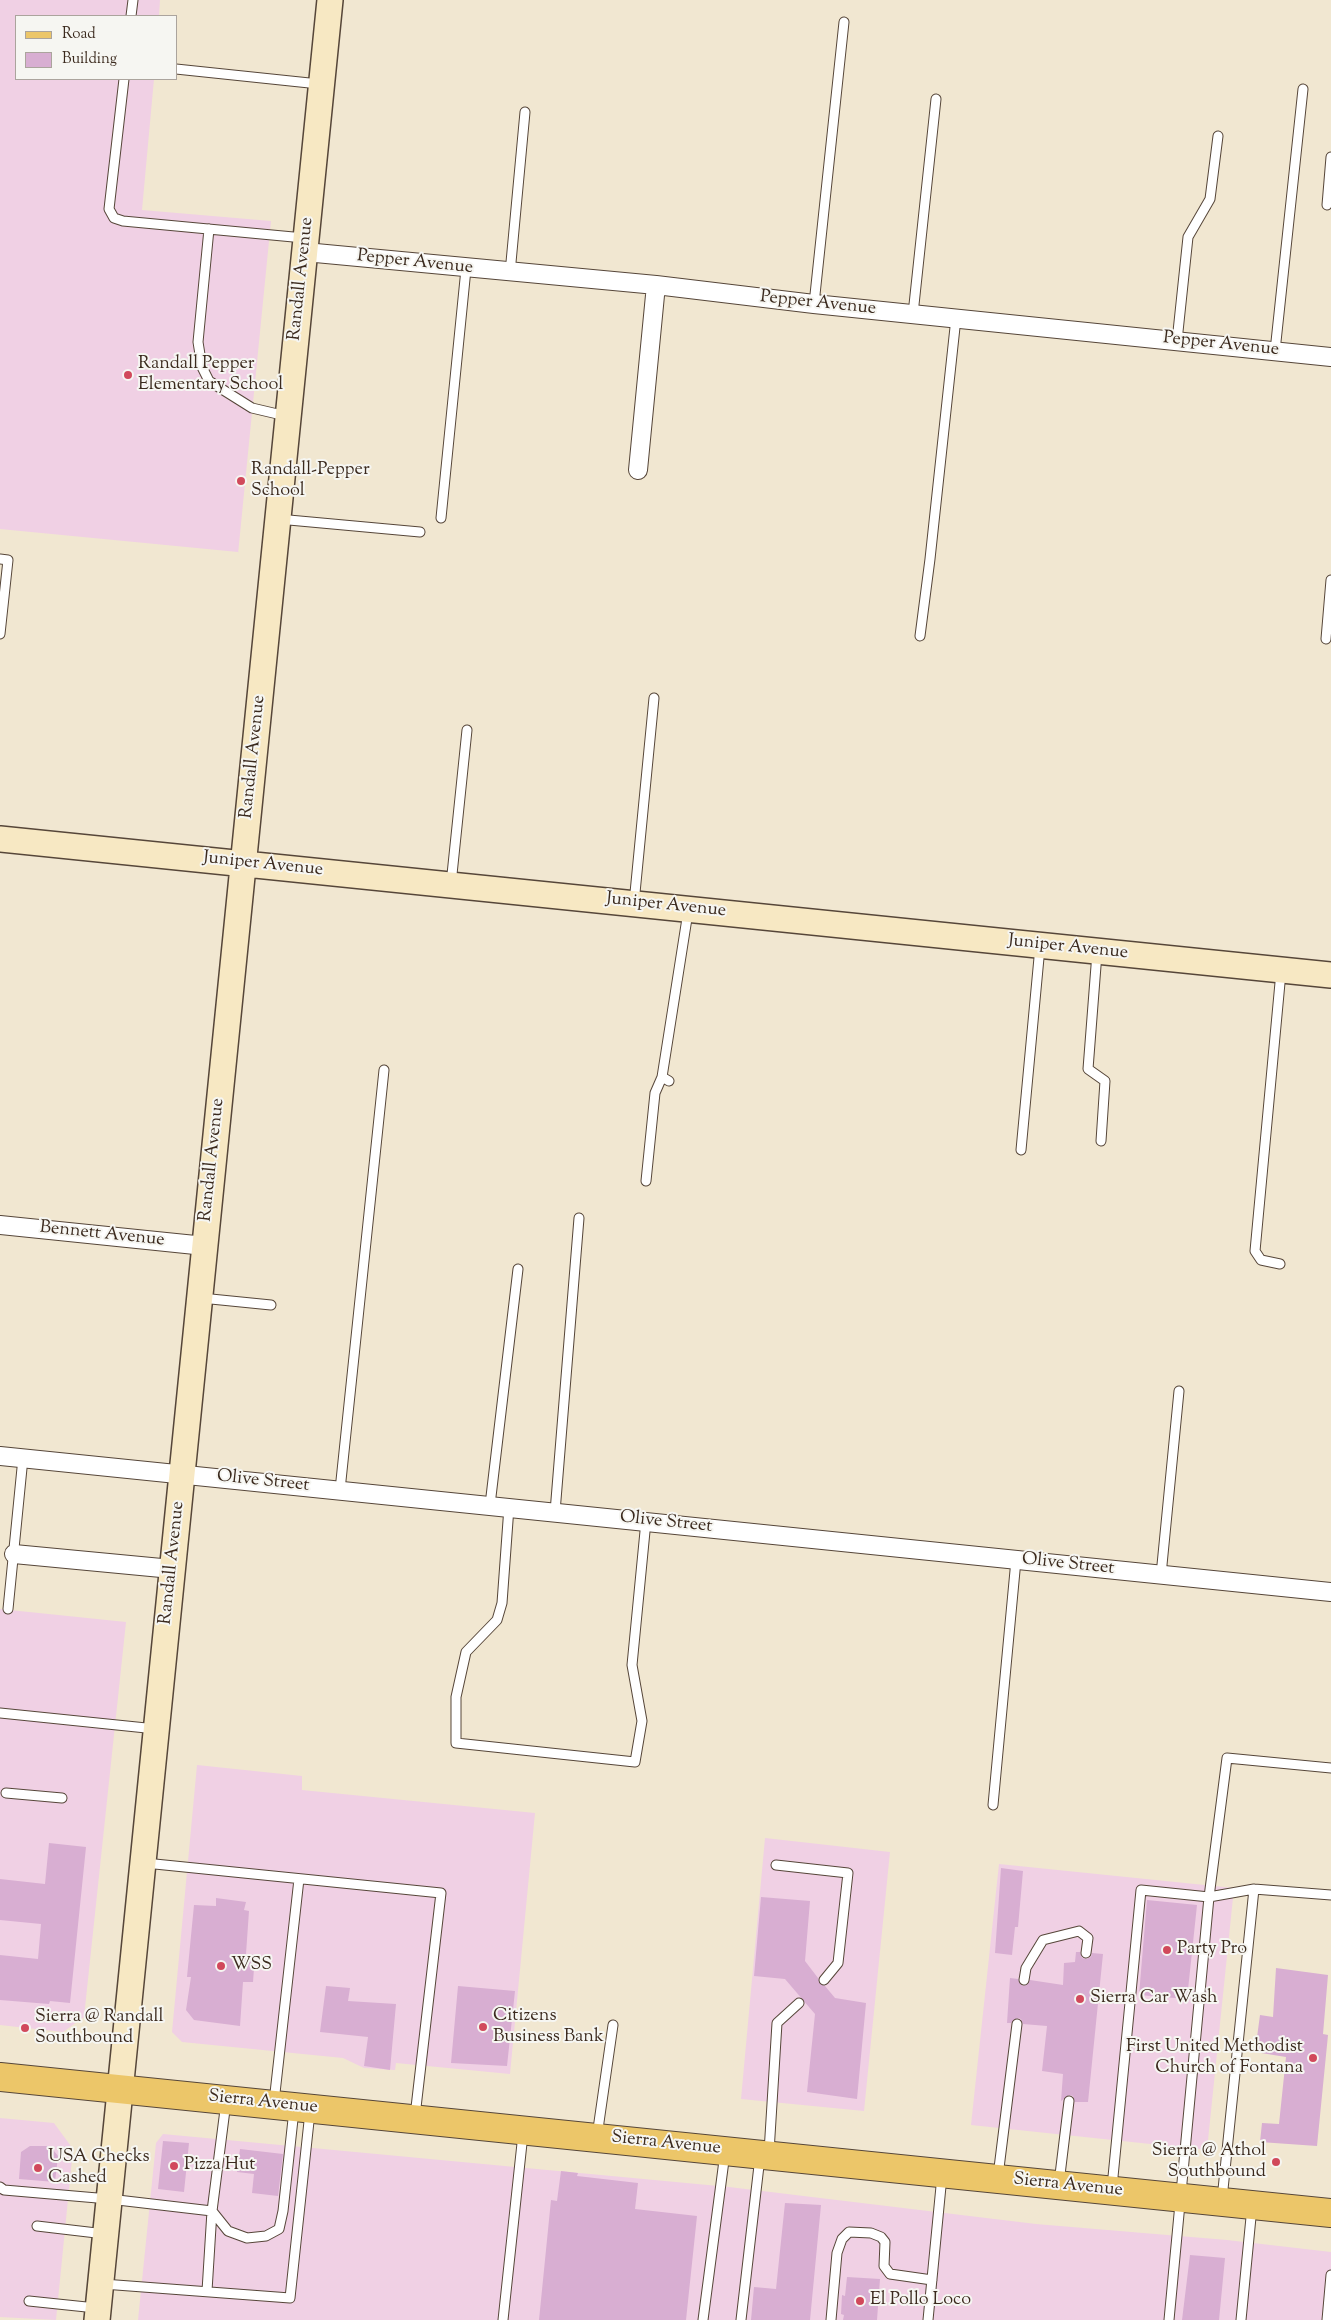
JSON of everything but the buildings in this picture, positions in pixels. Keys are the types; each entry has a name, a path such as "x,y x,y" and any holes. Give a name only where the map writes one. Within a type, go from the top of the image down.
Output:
{"main road":[{"name":"Sierra Avenue","path":"0,2077 1331,2213"}],"street":[{"name":"Randall Avenue","path":"98,2304 330,0"},
{"name":"Pepper Avenue","path":"306,245 510,273 656,285 814,304 1331,357"},
{"path":"638,470 656,285"},
{"name":"Juniper Avenue","path":"0,839 1331,975"},
{"name":"Bennett Avenue","path":"0,1225 204,1246"},
{"name":"Olive Street","path":"0,1456 1331,1592"},
{"path":"14,1554 172,1569"}],"lane":[{"path":"131,15 133,0"},
{"path":"814,304 844,22"},
{"path":"178,69 322,84"},
{"path":"124,80 109,209 114,218 123,222 209,229 306,245"},
{"path":"1274,351 1304,89"},
{"path":"914,314 936,99"},
{"path":"510,273 525,112"},
{"path":"1177,341 1188,237 1210,199 1218,136"},
{"path":"1327,205 1331,157"},
{"path":"209,229 198,342 202,366 209,382 252,408 288,417"},
{"path":"441,518 466,268"},
{"path":"920,636 956,318"},
{"path":"278,519 420,532"},
{"path":"0,559 8,560 0,634"},
{"path":"1326,639 1331,580"},
{"path":"634,903 654,698"},
{"path":"451,884 467,730"},
{"path":"646,1181 655,1093 666,1079 689,909"},
{"path":"1021,1150 1040,945"},
{"path":"1098,951 1088,1070 1105,1081 1101,1141"},
{"path":"1280,1264 1261,1260 1255,1251 1281,970"},
{"path":"340,1490 384,1070"},
{"path":"555,1512 579,1218"},
{"path":"490,1505 518,1270"},
{"path":"199,1298 271,1305"},
{"path":"1161,1575 1180,1391"},
{"path":"8,1609 23,1458"},
{"path":"509,1507 502,1604 497,1620 466,1652 456,1697 456,1743 635,1762 642,1721 632,1665 646,1522"},
{"path":"993,1806 1016,1560"},
{"path":"0,1713 156,1728"},
{"path":"1170,2320 1209,1897 1227,1758 1331,1768"},
{"path":"6,1793 62,1798"},
{"path":"143,1863 441,1893 415,2119"},
{"path":"776,1865 848,1873 838,1963 824,1980"},
{"path":"29,2301 98,2304 207,2291 290,2298 299,1879"},
{"path":"1222,2202 1254,1889"},
{"path":"1112,2190 1141,1890 1209,1897 1254,1889 1331,1895"},
{"path":"1024,1980 1026,1968 1043,1940 1079,1931 1088,1938 1086,1953"},
{"path":"741,2320 764,2154 777,2023 799,2002"},
{"path":"998,2178 1017,2024"},
{"path":"597,2137 612,2025"},
{"path":"207,2291 212,2211 226,2099"},
{"path":"1059,2185 1069,2102"},
{"path":"0,2187 4,2190 109,2199 212,2211 228,2231 247,2238 266,2236 279,2229 283,2211 293,2106"},
{"path":"503,2320 524,2130"},
{"path":"703,2320 725,2150"},
{"path":"928,2320 942,2173"},
{"path":"1241,2320 1253,2205"},
{"path":"38,2226 105,2234"},
{"path":"831,2320 837,2253 842,2239 850,2232 872,2233 881,2237 885,2242 884,2266 890,2274 932,2280"},
{"path":"1327,2320 1331,2275"}],"shaded area":[{"name":"Randall Pepper Elementary School","path":"0,0 160,0 159,15 15,15 15,80 154,80 142,210 271,221 238,554 238,552 0,529"},
{"path":"0,1609 126,1622 84,2017 63,2032 0,2025"},
{"path":"197,1765 302,1776 302,1790 535,1813 510,2074 396,2063 395,2070 364,2068 343,2058 182,2042 172,2032"},
{"path":"765,1838 890,1852 864,2111 741,2099"},
{"path":"999,1864 1234,1888 1207,2150 971,2125"},
{"path":"0,2118 54,2123 73,2149 56,2320 0,2317"},
{"path":"163,2134 729,2187 1036,2224 1227,2240 1331,2252 1331,2320 138,2320 156,2143"}],"place":[{"name":"Randall Pepper Elementary School","path":"128,375"},
{"name":"Randall-Pepper School","path":"241,481"},
{"name":"Party Pro","path":"1167,1950"},
{"name":"WSS","path":"221,1966"},
{"name":"Sierra Car Wash","path":"1080,1999"},
{"name":"Citizens Business Bank","path":"483,2027"},
{"name":"Sierra @ Randall Southbound","path":"25,2028"},
{"name":"First United Methodist Church of Fontana","path":"1313,2058"},
{"name":"Sierra @ Athol Southbound","path":"1276,2162"},
{"name":"Pizza Hut","path":"174,2166"},
{"name":"USA Checks Cashed","path":"38,2168"},
{"name":"El Pollo Loco","path":"860,2301"}]}
